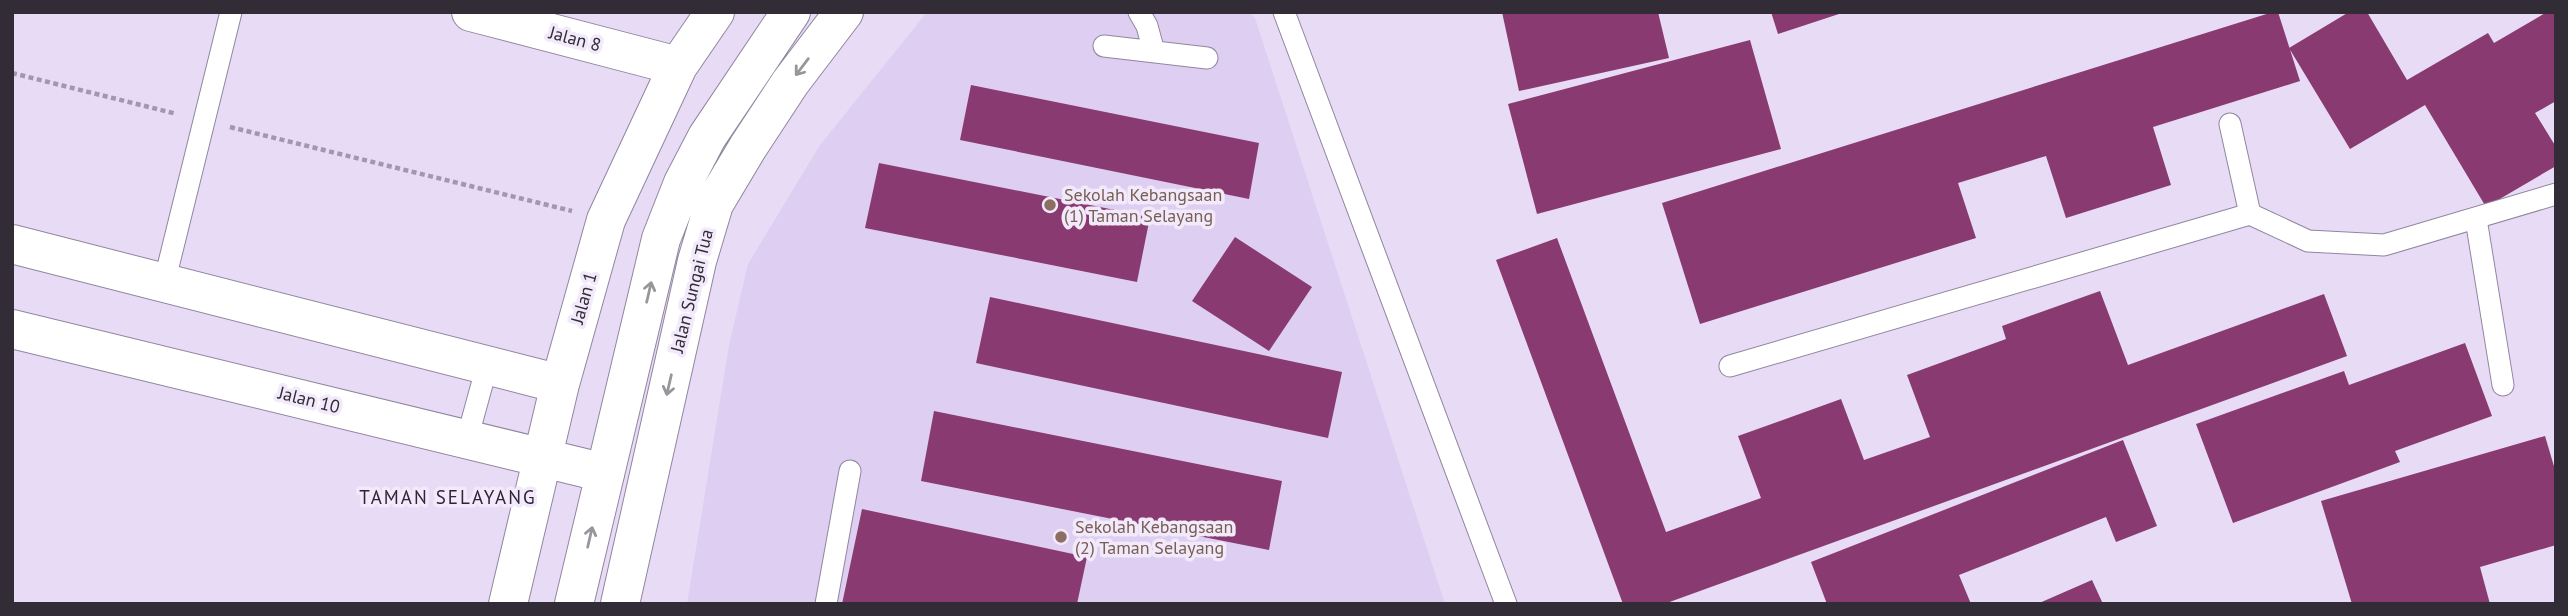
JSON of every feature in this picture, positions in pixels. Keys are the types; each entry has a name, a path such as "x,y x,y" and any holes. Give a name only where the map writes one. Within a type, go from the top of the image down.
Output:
{"street":[{"name":"Jalan 8","path":"471,12 678,66"},
{"name":"Jalan 1","path":"508,604 560,384 606,220 678,66 715,12"},
{"path":"574,604 662,239 683,183 707,137 791,12"},
{"name":"Jalan Sungai Tua","path":"620,604 697,261 715,204 790,83 844,12"},
{"path":"12,244 560,384"},
{"name":"Jalan 10","path":"12,329 606,473"}],"lane":[{"path":"164,283 231,12"},
{"path":"1139,12 1147,26 1154,52"},
{"path":"1284,12 1506,604"},
{"path":"1104,46 1207,58"},
{"path":"2230,124 2250,214"},
{"path":"1730,366 2250,214 2308,241 2384,244 2556,194"},
{"path":"2476,219 2503,384"},
{"path":"467,439 487,366"},
{"path":"826,604 850,471"}],"path":[{"path":"12,73 606,220"}],"shaded area":[{"path":"927,12 1248,12 1255,18 1445,604 687,604 729,345 748,264 820,145"}],"building":[{"path":"1502,12 1658,12 1669,58 1519,91"},
{"path":"1771,12 1842,12 1842,13 1778,34"},
{"path":"2278,12 2300,81 2153,127 2171,185 2066,218 2046,156 1958,183 1976,238 1700,324 1662,203"},
{"path":"2349,12 2367,12 2407,80 2488,33 2494,43 2547,12 2556,12 2556,101 2535,113 2556,147 2556,166 2486,207 2425,105 2350,149 2289,48"},
{"path":"1750,40 1781,149 1537,214 1508,104"},
{"path":"971,85 1259,143 1249,199 960,140"},
{"path":"879,163 1150,217 1137,282 865,228"},
{"path":"1235,237 1312,287 1269,351 1192,301"},
{"path":"1557,238 1666,532 1761,498 1738,436 1841,399 1864,460 1930,437 1907,375 2006,339 2002,326 2100,291 2128,365 2324,294 2347,356 1664,604 1623,604 1496,260"},
{"path":"990,297 1342,372 1328,438 976,363"},
{"path":"2465,343 2492,416 2395,451 2400,462 2233,523 2196,424 2344,371 2349,385"},
{"path":"934,411 1282,481 1269,550 921,481"},
{"path":"2545,436 2556,473 2556,545 2480,567 2490,604 2352,604 2321,501"},
{"path":"2123,440 2157,526 2116,542 2106,517 1959,575 1971,604 1827,604 1811,562"},
{"path":"862,509 1087,557 1077,604 842,604"},
{"path":"2092,580 2103,604 2037,604"}],"place":[{"name":"Sekolah Kebangsaan (1) Taman Selayang","path":"1050,205"},
{"name":"Sekolah Kebangsaan (2) Taman Selayang","path":"1061,537"}],"district":[{"name":"TAMAN SELAYANG","path":"448,497"}]}
